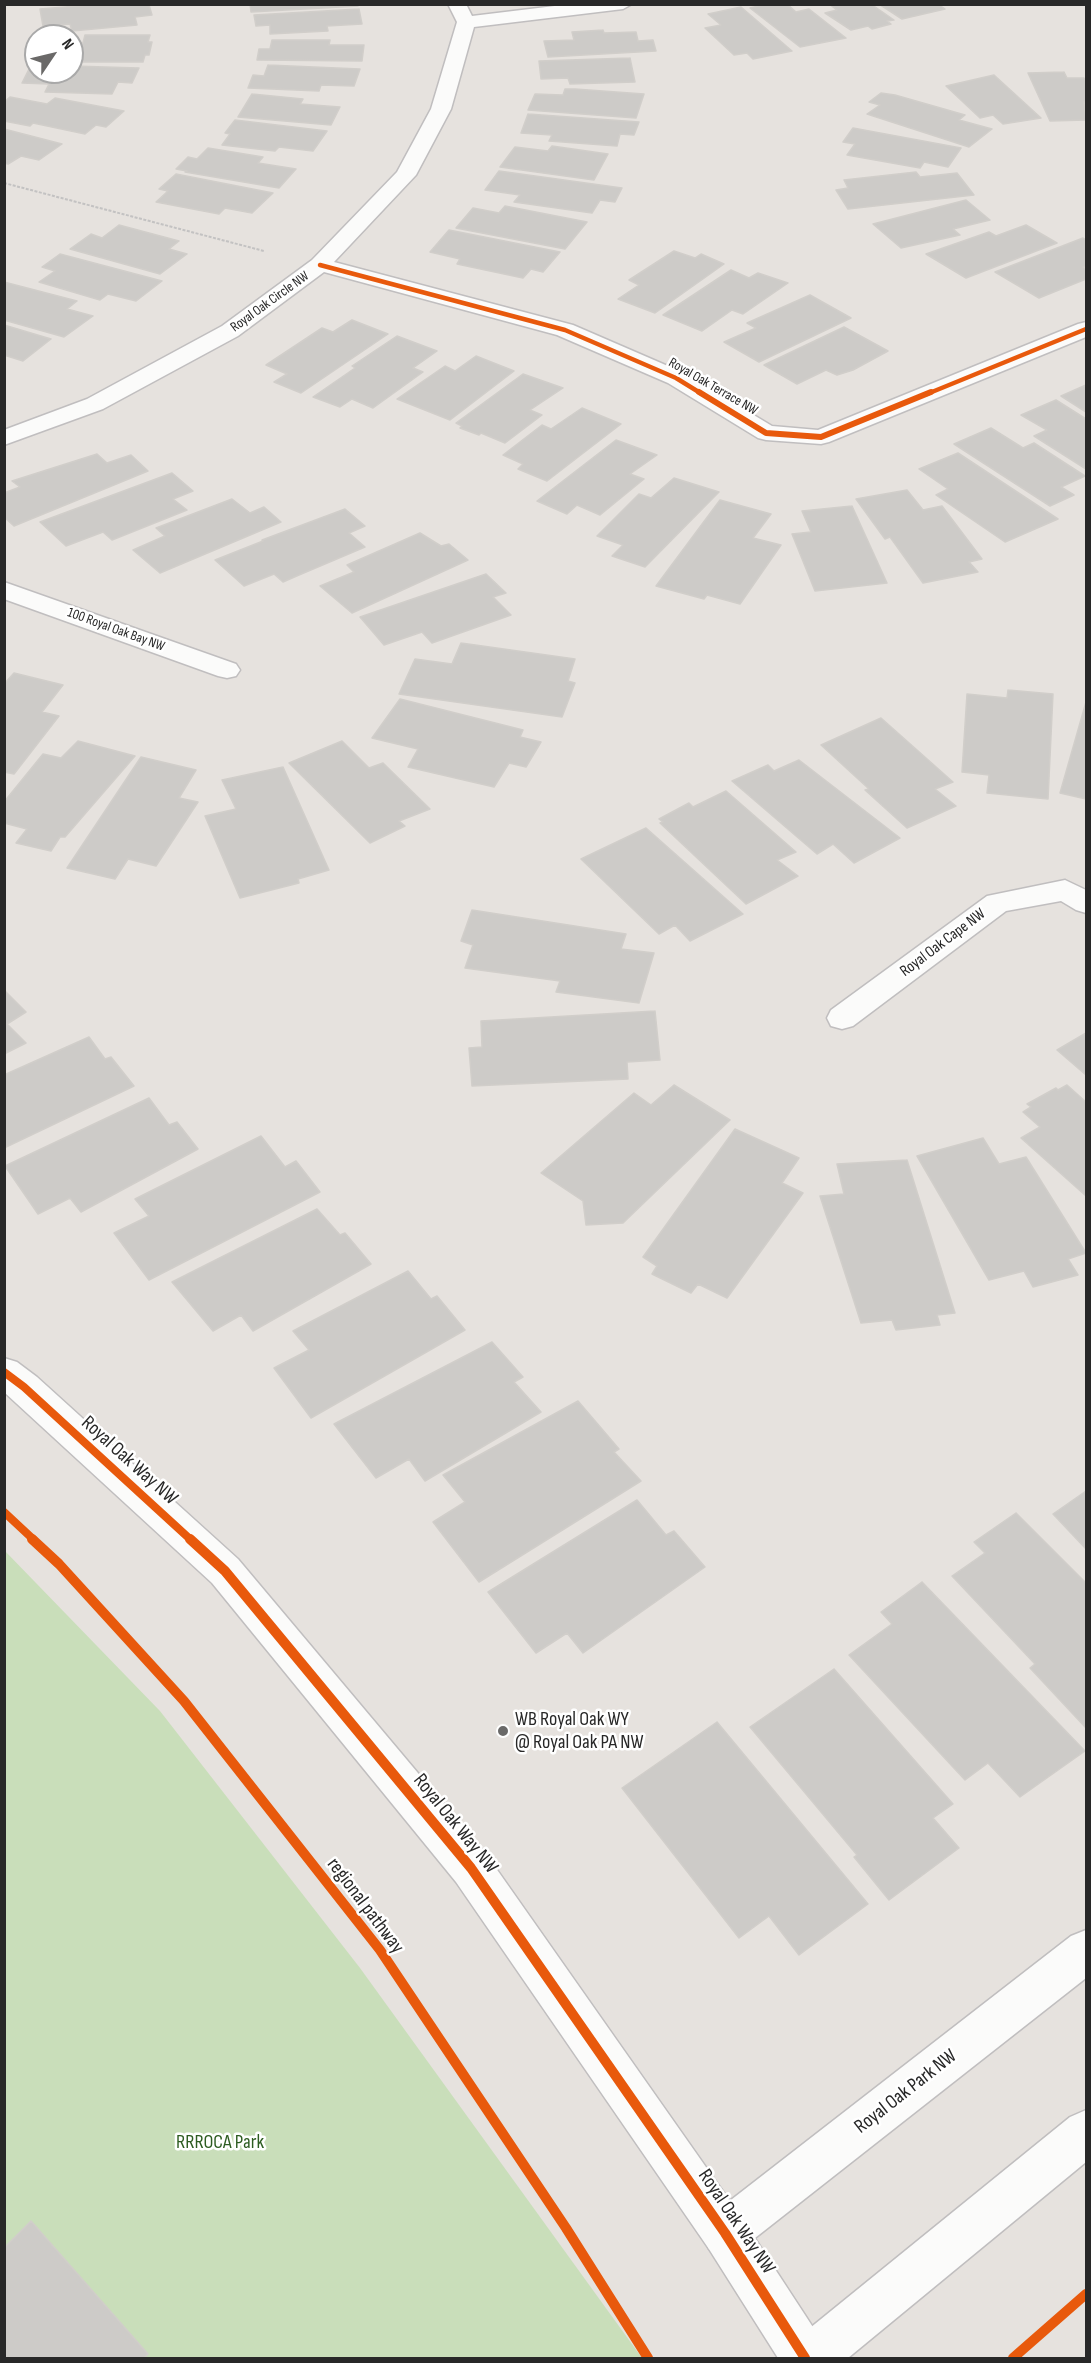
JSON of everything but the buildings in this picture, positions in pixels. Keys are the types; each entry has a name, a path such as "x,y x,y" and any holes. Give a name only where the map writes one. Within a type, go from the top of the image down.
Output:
{"street":[{"path":"462,13 623,4"},
{"name":"Royal Oak Circle NW","path":"4,438 95,404 220,337 320,265 406,175 441,109 462,13"},
{"name":"Royal Oak Terrace NW","path":"320,265 565,330 676,378 766,434 821,437 1086,329"},
{"name":"100 Royal Oak Bay NW","path":"4,590 227,670"},
{"name":"Royal Oak Cape NW","path":"842,1018 997,903 1065,890 1086,903"},
{"name":"Royal Oak Way NW","path":"4,1372 24,1387 225,1571 471,1868 725,2233 805,2358"},
{"name":"Royal Oak Park NW","path":"725,2233 1086,1951"},
{"path":"811,2358 1086,2133"}],"path":[{"path":"4,183 320,265"}],"green space":[{"name":"RRROCA Park","path":"4,1550 160,1711 360,1968 642,2358 5,2358"}],"cycle path":[{"path":"320,265 565,330 676,378 766,433 821,437 1086,329"},
{"path":"4,1372 24,1387 225,1571 471,1868 725,2233 805,2358"},
{"name":"regional pathway","path":"4,1512 59,1564 184,1701 380,1950 566,2228 648,2358"},
{"path":"1013,2358 1086,2294"}],"place":[{"name":"WB Royal Oak WY @ Royal Oak PA NW","path":"503,1731"}]}
